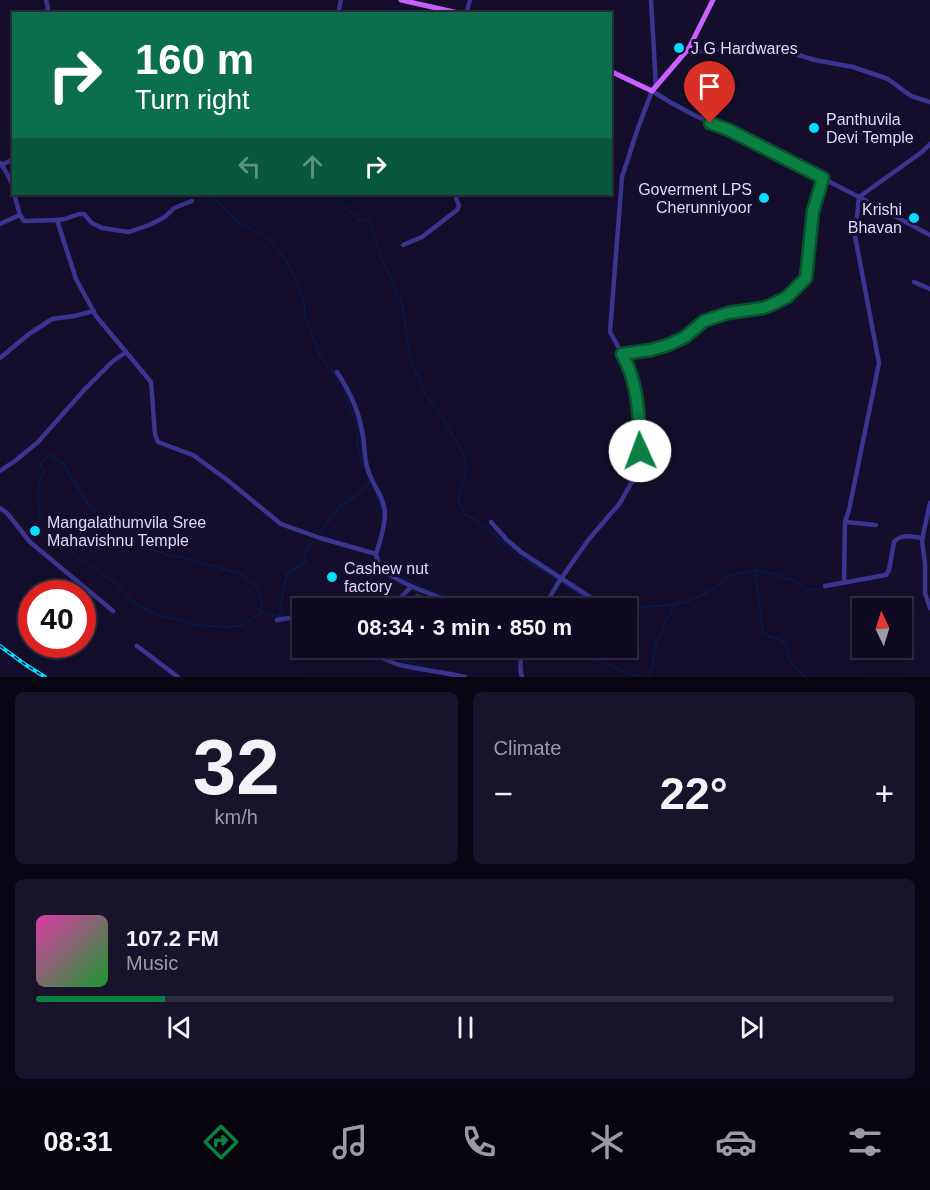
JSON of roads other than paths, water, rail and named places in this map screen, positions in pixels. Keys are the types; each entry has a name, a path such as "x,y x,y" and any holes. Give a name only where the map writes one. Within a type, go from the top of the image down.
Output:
{"main road":[{"path":"401,0 456,12"},
{"path":"612,71 654,88 687,51 713,0"}],"street":[{"path":"550,598 589,539 620,503 634,478 640,451 639,410 631,373 610,333 622,177 654,88 651,0"},
{"path":"687,51 711,51 746,45 778,49 815,60 853,66 888,79 911,96 930,102"},
{"path":"654,88 678,108 729,130 871,202 930,235"},
{"path":"844,582 845,522 879,363 855,236 860,197 930,144"},
{"path":"0,172 2,166"},
{"path":"2,166 12,184"},
{"path":"622,354 668,345 685,337 704,321 728,313 763,308 787,297 806,278 813,211 823,178"},
{"path":"871,202 872,188"},
{"path":"15,195 24,221 57,220 84,214 92,223 102,228 129,232 149,225 165,217 174,208 192,201"},
{"path":"403,245 422,237 457,210 459,206 456,198 458,195"},
{"path":"0,224 20,215"},
{"path":"57,220 76,279 94,311 151,382 154,434 158,442 193,455 281,524 376,554"},
{"path":"914,282 930,289"},
{"path":"0,358 29,334 52,319 94,311"},
{"path":"0,471 38,442 85,389 113,361 126,352"},
{"path":"337,372 357,409 363,432 368,471 382,501 385,514 381,542 376,554 379,568 411,587 442,598"},
{"path":"930,503 923,538 927,560 925,593 930,608"},
{"path":"0,507 30,542 113,611"},
{"path":"491,522 521,552 591,598"},
{"path":"845,522 876,525"},
{"path":"825,586 886,575 894,542 897,539 901,537 923,538"},
{"path":"400,598 411,587"},
{"path":"277,620 292,619"},
{"path":"137,646 178,677"},
{"path":"382,658 398,665 465,677"},
{"path":"520,658 522,677"}],"waterway":[{"path":"211,195 236,221 271,241 287,262 300,290 305,316 320,356 341,382"},
{"path":"333,195 360,221 369,219 380,255 402,303 410,359 425,393 441,415 465,457 466,470 458,498 464,514 474,519 524,559 557,580"},
{"path":"343,386 359,429 357,443 359,454 368,476"},
{"path":"62,536 40,518 39,479 45,471 39,464 51,454 62,462 96,514"},
{"path":"319,534 341,505 356,496 370,481"},
{"path":"374,488 382,510 382,518"},
{"path":"99,517 140,545 168,555 241,574 257,587 262,603 261,613 263,613"},
{"path":"64,539 70,550 78,557 114,582 133,602 154,614 195,625 229,627 243,625 261,613"},
{"path":"279,616 288,573 305,562 306,549 315,540"},
{"path":"379,556 384,566 391,572 431,591 455,598"},
{"path":"650,677 655,646 673,605 686,602 715,588 727,576 755,570 763,634 787,644 789,660 805,677"},
{"path":"756,570 797,582 804,590 818,589"},
{"path":"562,583 585,598"},
{"path":"637,607 673,605"},
{"path":"267,614 288,617"},
{"path":"395,658 423,667"},
{"path":"593,658 638,677"}],"railway":[{"path":"0,646 45,677"}],"place":[{"name":"J G Hardwares","path":"679,48"},
{"name":"Panthuvila Devi Temple","path":"814,128"},
{"name":"Goverment LPS Cherunniyoor","path":"764,198"},
{"name":"Krishi Bhavan","path":"914,218"},
{"name":"Mangalathumvila Sree Mahavishnu Temple","path":"35,531"},
{"name":"Cashew nut factory","path":"332,577"}]}
